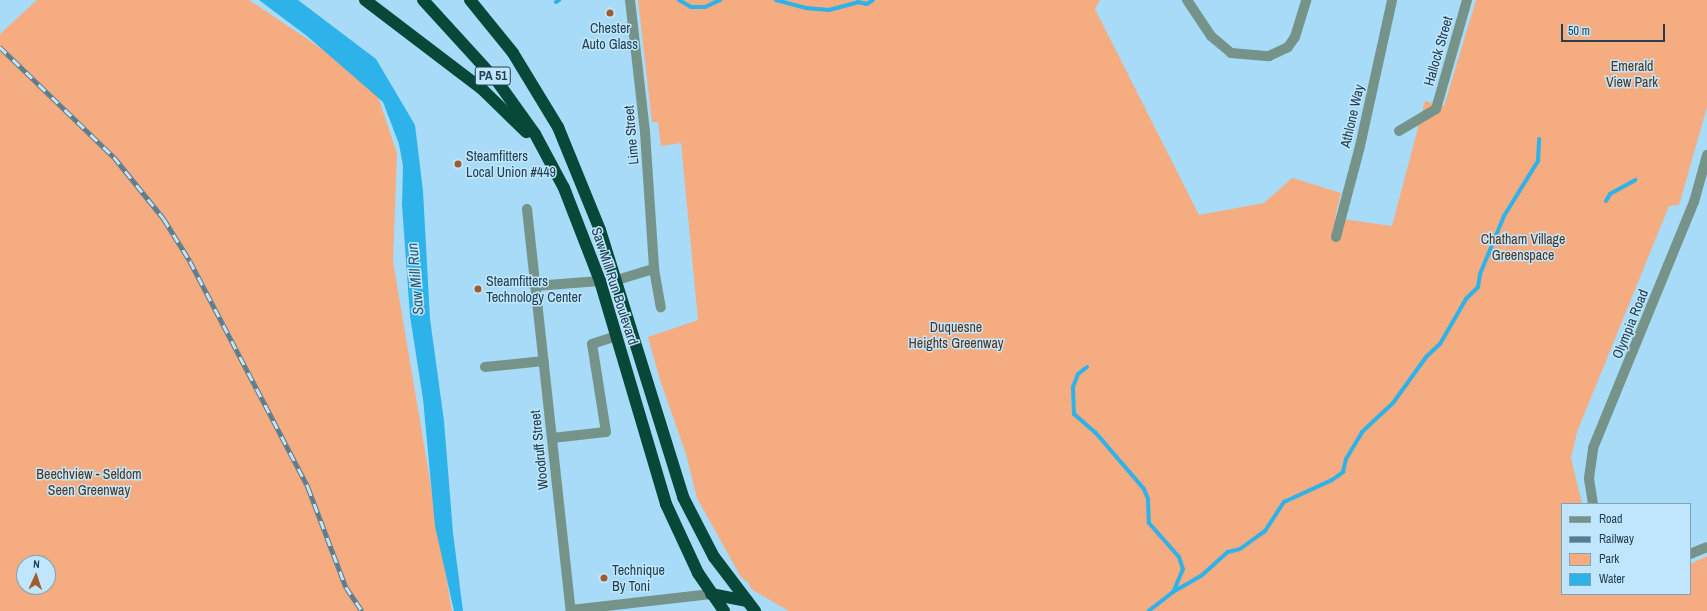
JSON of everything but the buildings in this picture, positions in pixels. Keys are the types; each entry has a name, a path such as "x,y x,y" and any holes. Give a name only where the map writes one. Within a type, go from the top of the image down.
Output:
{"highway":[{"path":"365,0 502,106 551,162"},
{"name":"Saw Mill Run Boulevard","path":"423,0 497,81 551,162 576,215 600,281 666,504 686,552 724,611"},
{"name":"Saw Mill Run Boulevard","path":"470,0 513,53 558,127 583,183 617,280 683,497 707,546 755,611"},
{"path":"712,594 747,601"}],"street":[{"name":"Lime Street","path":"630,0 646,132 654,269 661,307"},
{"path":"1187,0 1211,36 1231,53 1269,56 1288,47 1294,37 1306,0"},
{"name":"Athlone Way","path":"1336,237 1360,146 1392,0"},
{"name":"Hallock Street","path":"1399,131 1436,108 1467,0"},
{"name":"Olympia Road","path":"1593,503 1589,478 1593,448 1694,202 1707,155"},
{"name":"Woodruff Street","path":"527,209 571,611"},
{"path":"617,280 654,269"},
{"path":"535,286 600,281"},
{"path":"552,438 606,432 592,344 616,336"},
{"path":"485,367 544,361"},
{"path":"1691,554 1707,547"},
{"path":"571,611 712,594"}],"green space":[{"name":"Beechview - Seldom Seen Greenway","path":"37,0 249,0 374,84 397,154 393,261 452,611 0,611 0,34"},
{"name":"Duquesne Heights Greenway","path":"638,0 1100,0 1095,9 1199,215 1264,203 1292,178 1341,193 1335,218 1392,226 1425,101 1444,106 1476,0 1707,0 1707,107 1679,205 1669,206 1577,432 1571,458 1582,503 1561,503 1561,595 1691,595 1691,564 1707,556 1707,611 789,611 751,589 749,583 741,577 697,498 686,454 660,380 648,337 698,320 681,143 661,146 658,122 652,122"}],"water":[{"name":"Saw Mill Run","path":"259,0 298,0 376,59 415,125 423,191 430,319 444,421 453,533 463,611 454,611 435,526 423,399 410,316 402,205 403,166 399,144 383,102 307,36"}],"waterway":[{"path":"679,0 691,7 705,7 720,0"},
{"path":"776,0 806,8 829,10 858,2 867,4 873,0"},
{"path":"1173,592 1201,576 1228,552 1240,549 1265,531 1284,502 1332,480 1343,472 1346,459 1362,432 1393,403 1426,357 1440,344 1466,299 1478,287 1480,274 1504,216 1538,161 1539,139"},
{"path":"1606,201 1610,194 1635,180"},
{"path":"1087,367 1078,374 1073,387 1074,414 1095,432 1144,489 1148,499 1149,523 1179,557 1183,569 1173,592 1149,611"}],"railway":[{"path":"0,47 114,157 164,219 190,261 308,487 346,587 362,611"}],"place":[{"name":"Chester Auto Glass","path":"610,13"},
{"name":"Steamfitters Local Union #449","path":"458,164"},
{"name":"Steamfitters Technology Center","path":"478,289"},
{"name":"Technique By Toni","path":"604,578"}],"park label":[{"name":"Emerald View Park","path":"1632,74"},
{"name":"Chatham Village Greenspace","path":"1523,248"}]}
